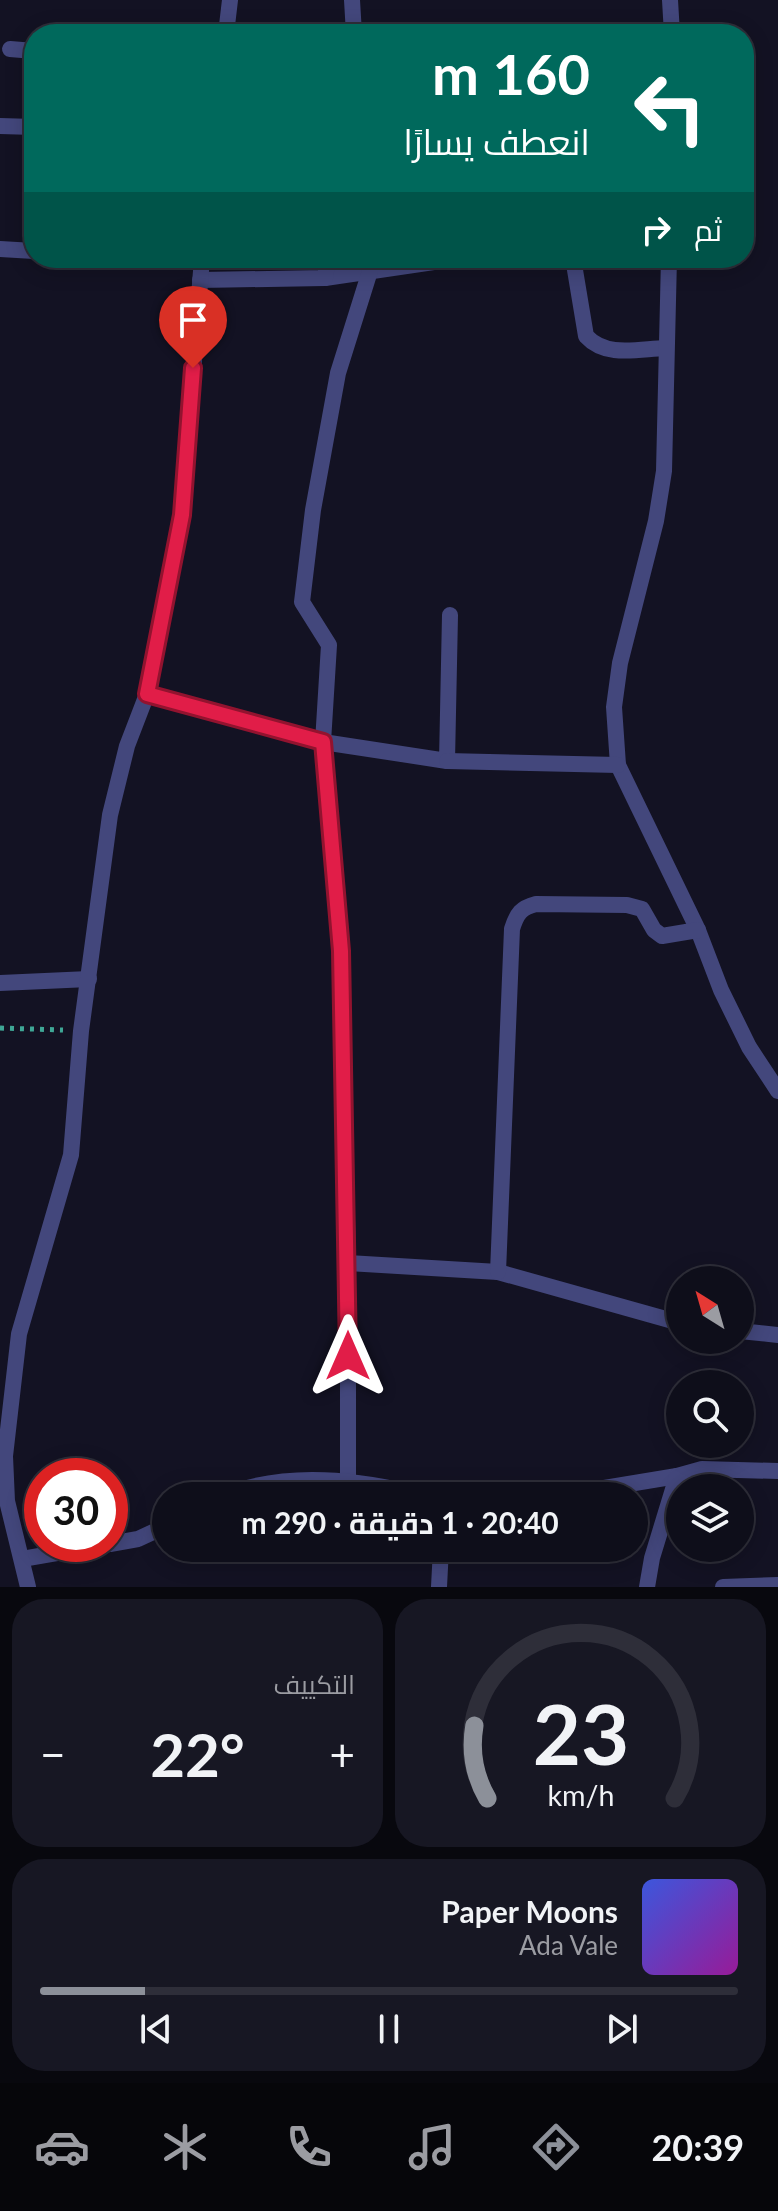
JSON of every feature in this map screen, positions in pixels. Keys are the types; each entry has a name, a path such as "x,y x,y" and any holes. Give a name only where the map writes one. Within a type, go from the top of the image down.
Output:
{"street":[{"path":"227,24 230,0"},
{"path":"352,0 353,24"},
{"path":"670,0 671,24"},
{"path":"10,49 24,50"},
{"path":"0,126 24,127"},
{"path":"0,249 24,250"},
{"path":"28,1587 7,1501 5,1456 19,1334 71,1155 81,1031 110,815 127,746 147,694 182,515 200,268"},
{"path":"325,278 326,268"},
{"path":"200,280 325,278 391,268"},
{"path":"575,268 586,336 592,343 610,351 665,348"},
{"path":"669,268 664,471 656,521 620,663 614,707 618,765 698,930 721,990 776,1091"},
{"path":"348,1480 348,1263 341,951 323,742 329,645 302,602 303,576 338,373 370,271"},
{"path":"447,761 450,615"},
{"path":"147,694 323,742 447,761 618,765"},
{"path":"498,1272 512,929 516,916 523,908 536,904 627,905 642,909 654,930 662,936 698,930"},
{"path":"0,983 89,979"},
{"path":"348,1263 498,1272 666,1319"},
{"path":"754,1332 778,1335"},
{"path":"684,1474 702,1469 778,1471"},
{"path":"641,1482 666,1478"},
{"path":"323,1482 358,1482"},
{"path":"647,1587 666,1512"},
{"path":"128,1541 152,1532"},
{"path":"439,1587 440,1562"},
{"path":"723,1587 778,1585"}],"path":[{"path":"0,1028 81,1031"}],"route":[{"path":"193,368 182,515 147,694 323,742 341,951 348,1356"}]}
